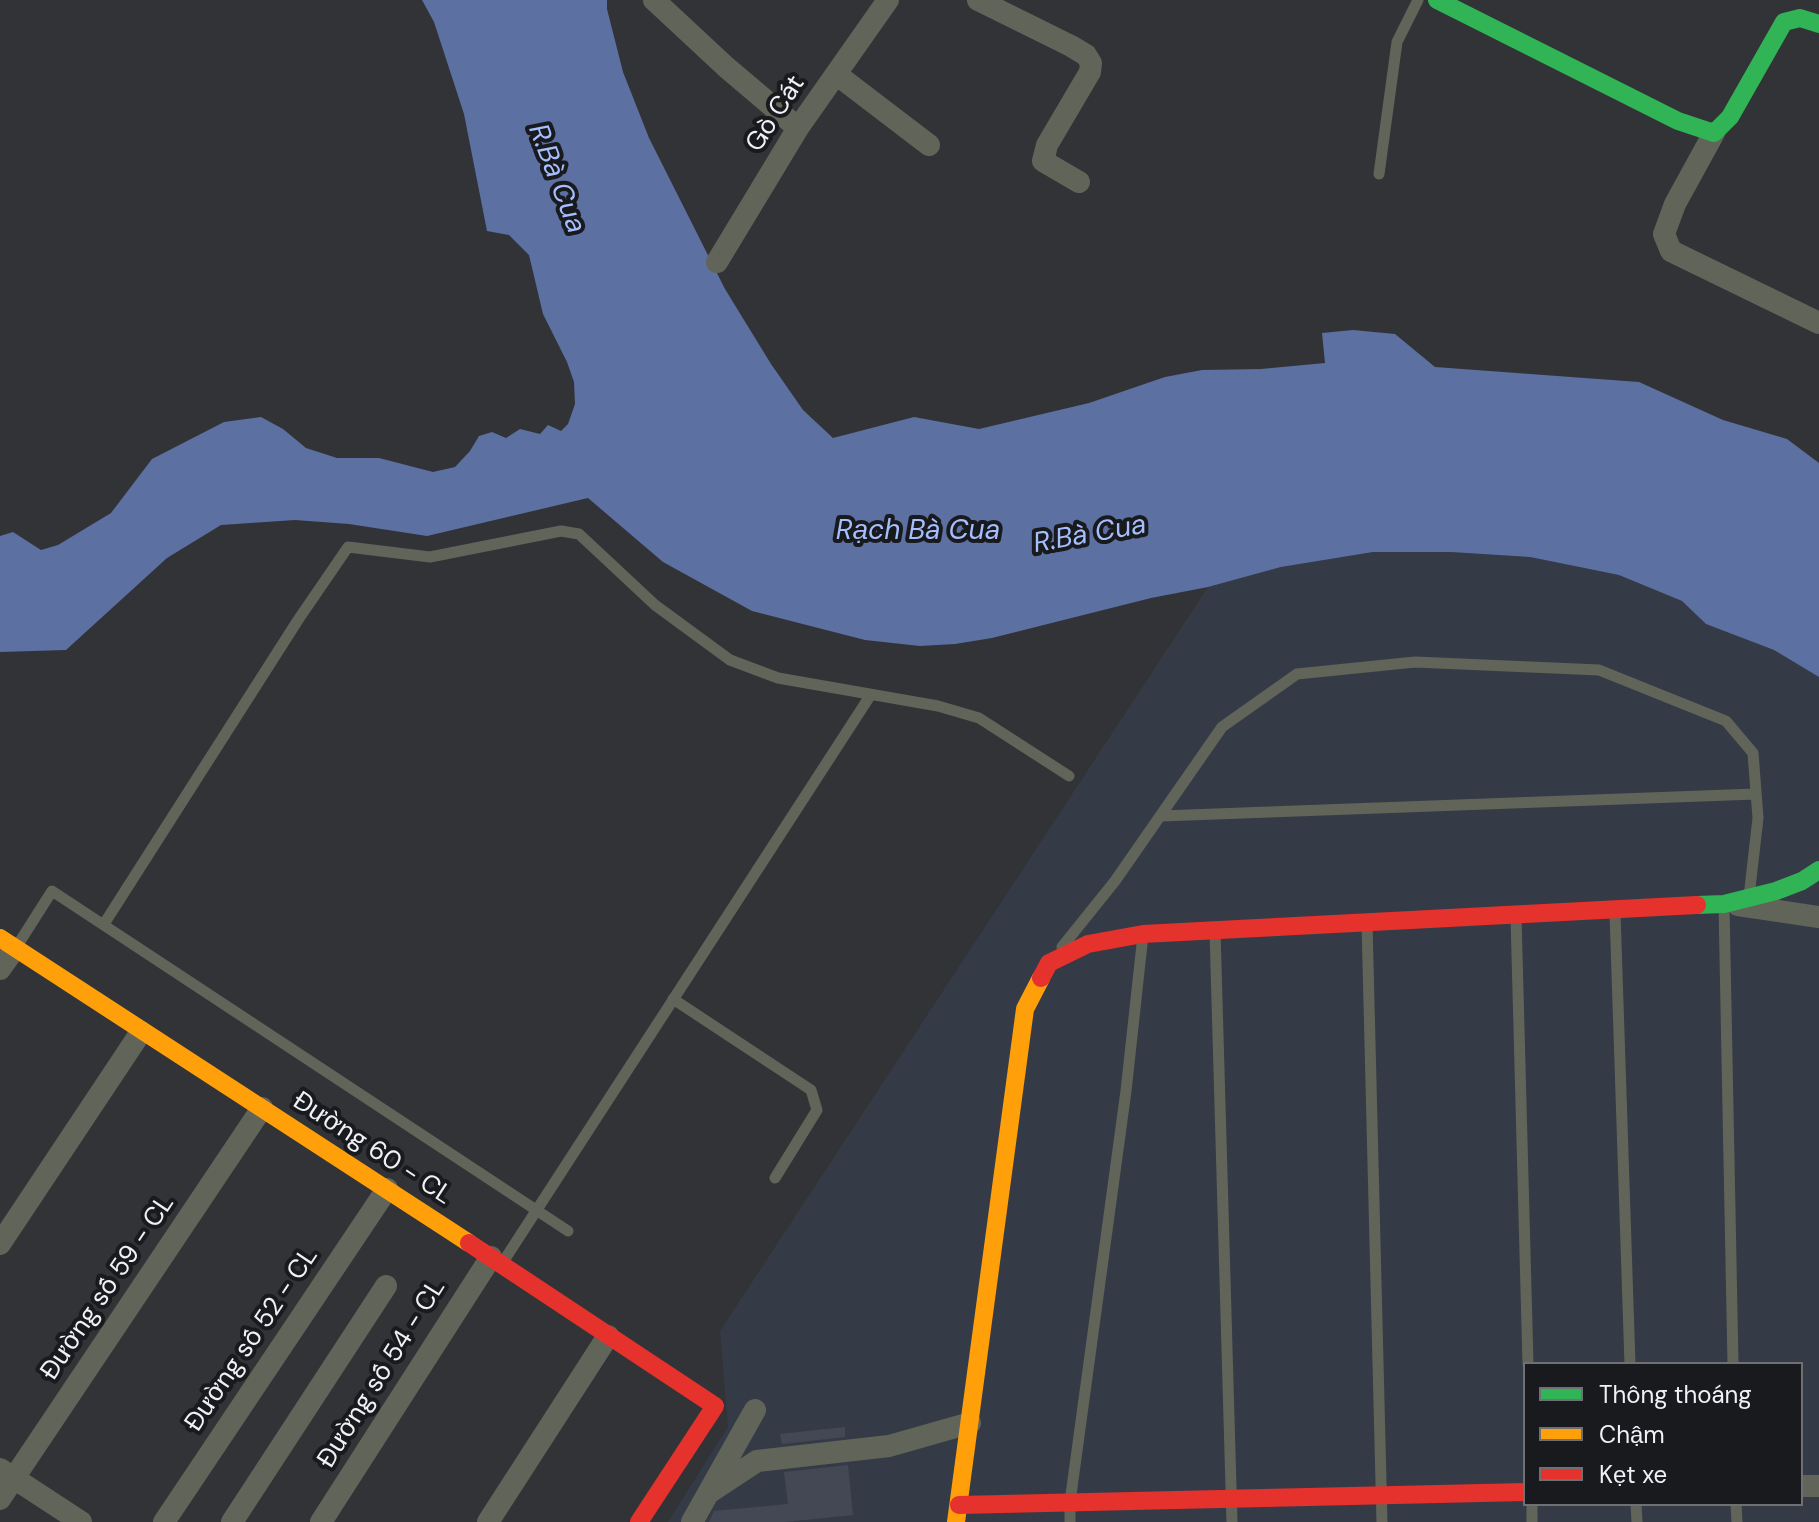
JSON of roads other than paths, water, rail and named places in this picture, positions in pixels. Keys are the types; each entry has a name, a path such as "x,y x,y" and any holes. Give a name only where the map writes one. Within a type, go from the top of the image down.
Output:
{"street":[{"path":"654,0 798,128"},
{"name":"Gò Cát","path":"717,262 798,128 888,0"},
{"path":"978,0 1071,46 1086,55 1091,63 1090,72 1047,145 1043,161 1079,182"},
{"path":"1437,0 1678,121 1714,133"},
{"path":"1819,24 1800,18 1784,22 1730,117 1714,133 1675,204 1664,234 1671,251 1819,323"},
{"path":"836,74 929,145"},
{"path":"1523,1492 1070,1502 958,1514 1025,1009 1049,963 1088,944 1143,934 1724,904 1802,881 1819,870"},
{"path":"1724,904 1819,917"},
{"path":"0,969 8,943"},
{"name":"Đường 60 - CL","path":"8,943 715,1406 639,1522"},
{"path":"0,1244 141,1032"},
{"name":"Đường số 59 - CL","path":"0,1499 7,1473 262,1108"},
{"name":"Đường số 52 - CL","path":"164,1522 387,1189"},
{"name":"Đường số 54 - CL","path":"321,1522 496,1260"},
{"path":"232,1522 386,1286"},
{"path":"488,1522 608,1336"},
{"path":"692,1522 755,1410"},
{"path":"710,1492 757,1461 889,1446 970,1423"},
{"path":"7,1473 81,1522"}],"lane":[{"path":"1379,174 1397,42 1418,0"},
{"path":"104,924 348,547 430,557 561,531 579,534 655,605 730,660 778,678 938,706 979,718 1069,776"},
{"path":"1049,963 1115,881 1222,727 1297,674 1415,662 1599,670 1726,721 1753,753 1758,818 1749,899"},
{"path":"496,1260 536,1210 870,696"},
{"path":"1161,816 1756,794"},
{"path":"8,943 52,891 568,1231"},
{"path":"1724,904 1733,1362"},
{"path":"1614,911 1630,1362"},
{"path":"1516,916 1528,1362"},
{"path":"1367,921 1382,1522"},
{"path":"1215,929 1232,1522"},
{"path":"1070,1522 1070,1502 1126,1091 1143,934"},
{"path":"673,999 811,1090 817,1110 775,1178"}],"water":[{"name":"Rạch Bà Cua","path":"422,0 607,0 623,72 649,138 725,289 803,410 833,438 914,417 979,429 1089,403 1165,377 1202,370 1325,363 1322,333 1353,330 1395,334 1435,367 1639,382 1723,420 1787,439 1819,463 1819,677 1774,650 1706,624 1682,601 1619,575 1530,557 1451,552 1373,552 1281,567 1208,587 955,644 920,646 865,640 752,611 663,562 588,498 427,536 349,524 295,520 221,525 167,558 66,650 0,652 0,536 13,532 41,550 58,545 111,513 152,459 224,422 261,417 283,429 306,448 337,458 379,458 433,472 455,467 479,436 492,432 506,438 520,429 540,434 548,425 561,431 568,424 575,404 574,382 543,314 529,255 509,235 487,231 464,114 434,22"}],"water label":[{"name":"R.Bà Cua","path":"556,179"},
{"name":"R.Bà Cua","path":"1090,535"}]}
